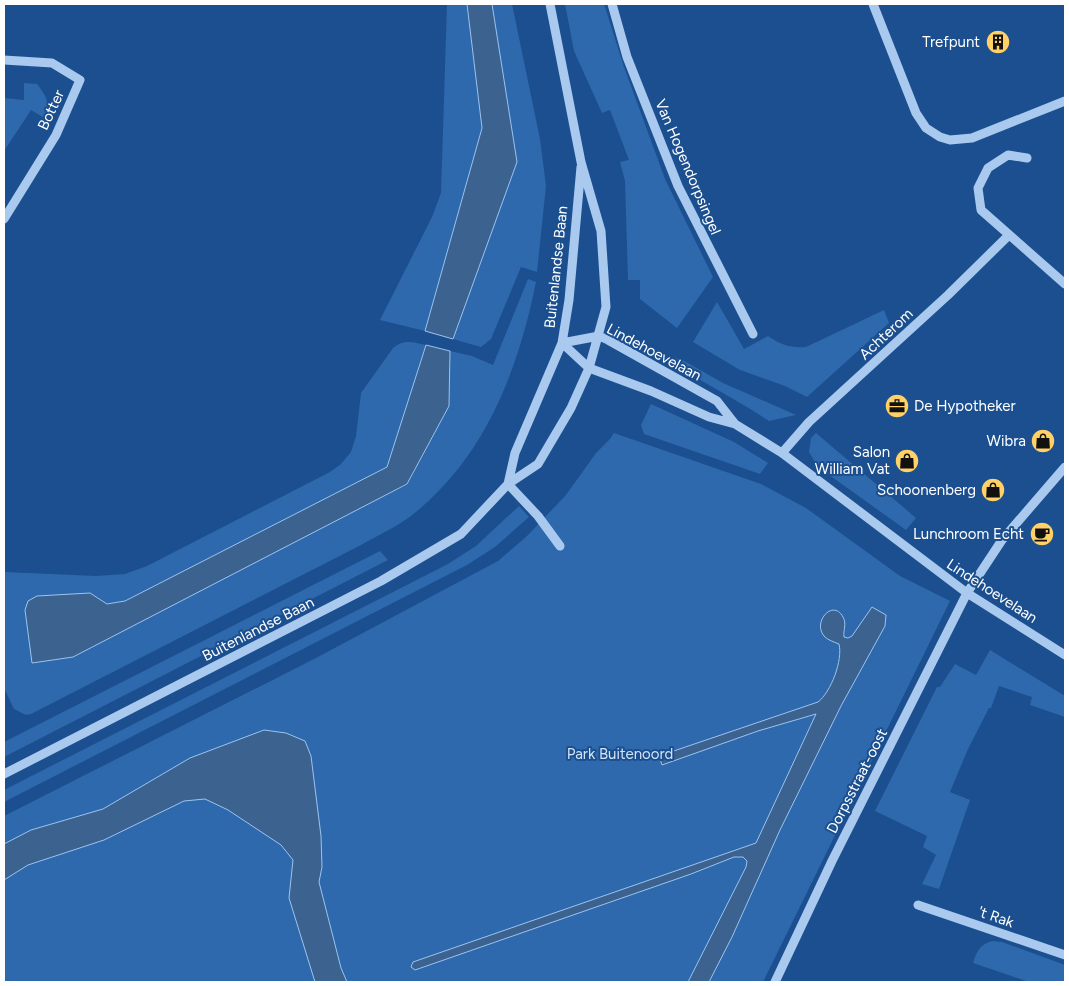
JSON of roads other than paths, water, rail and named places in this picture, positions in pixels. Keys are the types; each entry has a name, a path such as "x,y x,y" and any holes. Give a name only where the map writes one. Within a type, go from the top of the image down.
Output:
{"street":[{"name":"Buitenlandse Baan","path":"4,774 381,582 461,534 508,484 538,464 571,408 589,368 606,307 601,231 581,162 550,4"},
{"name":"Van Hogendorpsingel","path":"612,4 627,57 678,186 753,334"},
{"path":"873,4 916,113 926,128 940,137 950,140 972,138 1065,101"},
{"name":"Botter","path":"4,60 52,64 80,80 56,136 4,219"},
{"path":"1027,158 1008,155 988,168 978,188 981,210 1065,284"},
{"name":"Buitenlandse Baan","path":"508,484 515,453 562,343 569,300 581,162"},
{"name":"Achterom","path":"782,453 809,422 948,295 1009,235"},
{"name":"Lindehoevelaan","path":"562,343 599,336 717,401 735,424"},
{"name":"Lindehoevelaan","path":"562,343 589,368 650,391 709,417 735,424 782,453 967,593 1065,655"},
{"name":"Dorpsstraat-oost","path":"775,982 832,862 967,593 1002,540 1065,467"},
{"path":"508,484 538,516 560,546"},
{"name":"'t Rak","path":"918,905 1065,955"}],"place":[{"name":"Trefpunt","path":"998,42"},
{"name":"De Hypotheker","path":"897,406"},
{"name":"Wibra","path":"1043,441"},
{"name":"Salon William Vat","path":"907,461"},
{"name":"Schoonenberg","path":"993,490"},
{"name":"Lunchroom Echt","path":"1042,534"}],"park label":[{"name":"Park Buitenoord","path":"620,754"}]}
